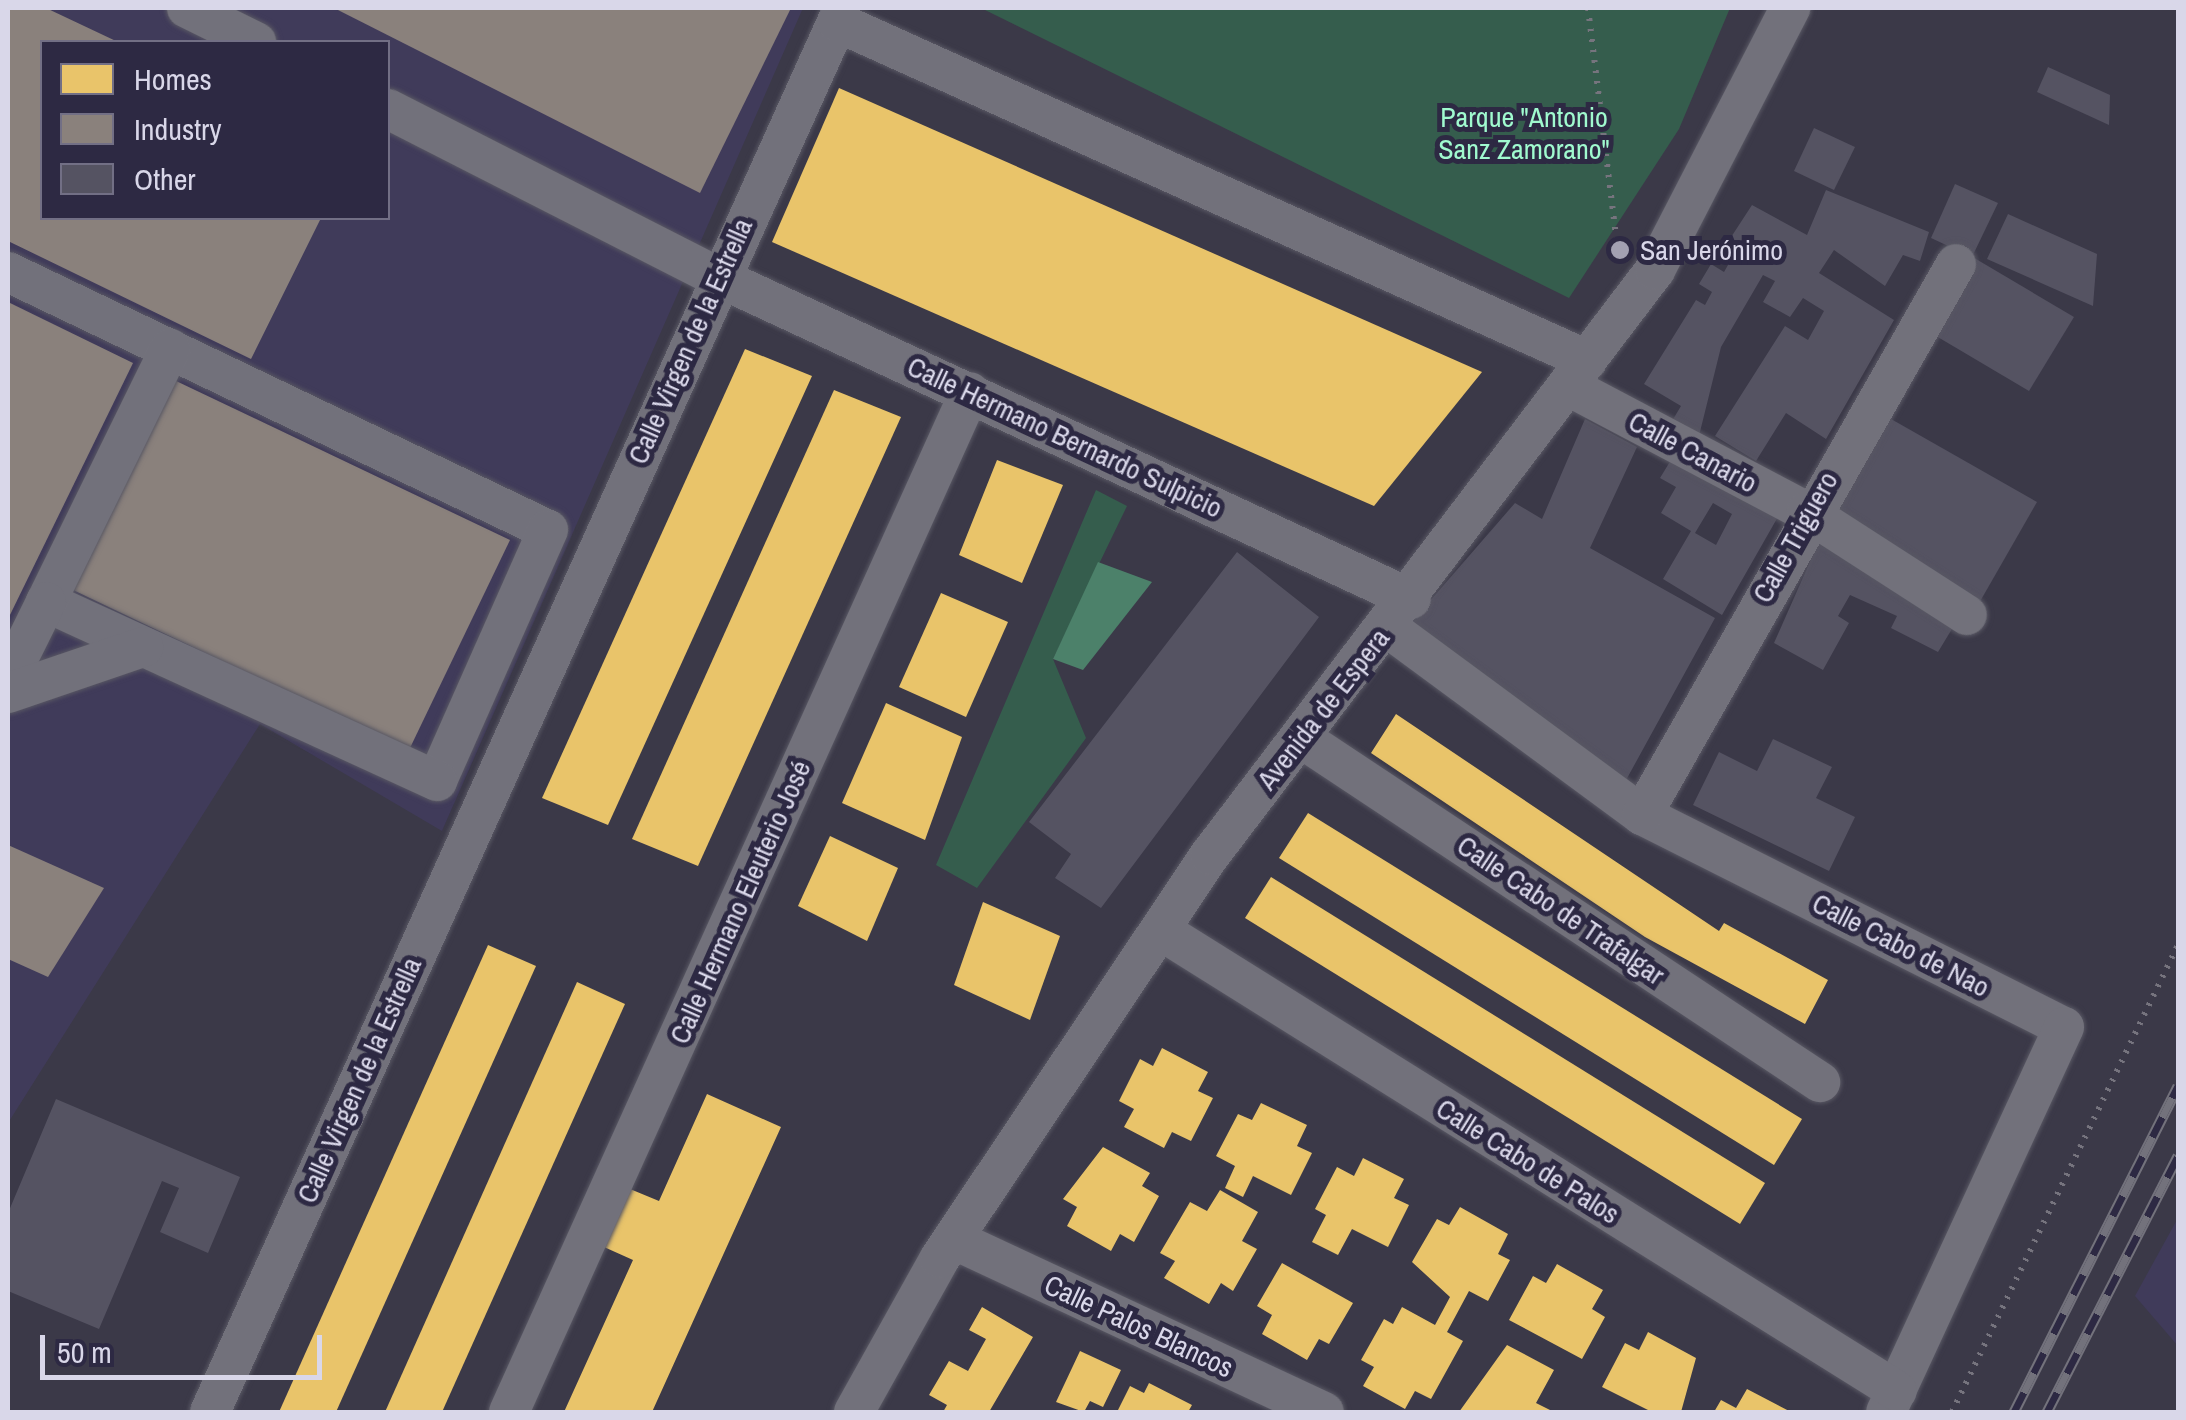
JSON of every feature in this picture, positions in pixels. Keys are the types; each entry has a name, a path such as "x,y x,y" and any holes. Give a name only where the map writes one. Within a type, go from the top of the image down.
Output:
{"street":[{"path":"187,8 252,40"},
{"name":"Avenida de Espera","path":"854,1412 954,1238 1160,930 1624,311 1754,90 1790,8"},
{"name":"Calle Virgen de la Estrella","path":"210,1412 718,277 837,22 1579,373"},
{"name":"Calle Hermano Bernardo Sulpicio","path":"390,111 718,277 970,392 1399,613"},
{"name":"Calle Triguero","path":"1642,815 1806,512 1956,264"},
{"path":"8,272 548,530 437,781 46,602"},
{"path":"8,679 170,349"},
{"name":"Calle Canario","path":"1579,373 1967,615"},
{"name":"Calle Hermano Eleuterio José","path":"509,1412 970,392"},
{"name":"Calle Cabo de Nao","path":"1399,613 1642,815 2064,1028 1892,1402"},
{"path":"8,693 143,647"},
{"name":"Calle Cabo de Trafalgar","path":"1301,738 1820,1082"},
{"name":"Calle Cabo de Palos","path":"1160,930 1892,1402"},
{"name":"Calle Palos Blancos","path":"954,1238 1324,1412"}],"path":[{"path":"1588,8 1624,311"},
{"path":"1952,1412 2178,945"}],"shaded area":[{"path":"8,8 803,8 442,831 260,724 8,1123"},
{"path":"1098,562 1152,582 1083,670 1053,659"},
{"path":"2178,1218 2178,1346 2135,1296"}],"green space":[{"name":"Parque \"Antonio Sanz Zamorano\"","path":"981,8 1730,8 1679,129 1569,298"},
{"path":"1096,490 1127,506 1053,659 1086,738 977,888 936,865"}],"building: Homes":[{"path":"839,88 1482,372 1374,506 772,242"},
{"path":"745,349 812,376 608,825 542,798"},
{"path":"834,390 901,417 698,866 632,839"},
{"path":"997,460 1063,485 1022,583 959,555"},
{"path":"941,593 1008,622 966,717 899,687"},
{"path":"886,703 962,737 925,840 842,803"},
{"path":"1396,714 1719,931 1724,923 1828,980 1805,1024 1645,937 1371,753"},
{"path":"1308,813 1802,1119 1774,1165 1279,858"},
{"path":"830,836 898,868 867,941 798,906"},
{"path":"1271,877 1765,1183 1740,1224 1245,918"},
{"path":"983,902 1060,936 1030,1020 954,985"},
{"path":"488,945 536,966 336,1412 279,1412"},
{"path":"577,982 625,1004 442,1412 385,1412"},
{"path":"1162,1048 1208,1072 1198,1091 1213,1098 1191,1141 1172,1132 1164,1148 1124,1127 1134,1109 1119,1101 1140,1059 1153,1066"},
{"path":"707,1094 781,1127 652,1412 564,1412 633,1260 604,1247 630,1189 659,1201"},
{"path":"1261,1103 1307,1125 1297,1146 1312,1153 1291,1195 1253,1176 1243,1197 1225,1188 1235,1166 1216,1156 1238,1114 1252,1120"},
{"path":"1103,1147 1150,1173 1142,1186 1159,1196 1134,1242 1120,1234 1111,1251 1067,1226 1077,1207 1063,1199"},
{"path":"1363,1158 1404,1179 1394,1198 1409,1205 1388,1247 1352,1229 1338,1255 1312,1242 1326,1215 1315,1209 1337,1167 1354,1176"},
{"path":"1220,1190 1258,1212 1242,1241 1257,1249 1233,1291 1221,1283 1209,1304 1164,1278 1175,1261 1160,1253 1190,1202 1207,1211"},
{"path":"1460,1207 1508,1234 1498,1254 1510,1260 1488,1301 1469,1291 1447,1332 1463,1341 1431,1399 1415,1391 1405,1409 1363,1386 1374,1367 1361,1360 1384,1319 1393,1324 1402,1307 1435,1325 1450,1297 1412,1262 1437,1219 1449,1225"},
{"path":"1282,1263 1353,1303 1329,1344 1319,1339 1307,1360 1262,1334 1272,1315 1257,1306"},
{"path":"1557,1264 1603,1290 1592,1309 1605,1317 1582,1359 1509,1320 1533,1276 1546,1283"},
{"path":"982,1307 1033,1337 989,1412 943,1412 947,1405 929,1395 949,1361 968,1371 986,1339 969,1330"},
{"path":"1648,1332 1696,1358 1681,1412 1652,1412 1602,1387 1625,1343 1639,1350"},
{"path":"1507,1345 1554,1370 1536,1403 1554,1412 1459,1412"},
{"path":"1080,1351 1121,1370 1103,1407 1090,1401 1084,1412 1056,1402"},
{"path":"1149,1383 1192,1405 1188,1412 1117,1412 1130,1386 1144,1393"},
{"path":"1747,1389 1791,1412 1714,1412 1721,1400 1736,1408"}],"building: Industry":[{"path":"8,8 46,8 114,40 40,40 40,220 320,220 251,359 8,241"},
{"path":"334,8 791,8 700,193"},
{"path":"8,302 133,363 8,619"},
{"path":"174,380 510,540 409,750 73,590"},
{"path":"8,845 104,888 48,977 8,959"}],"building: Other":[{"path":"2048,67 2110,95 2109,125 2037,92"},
{"path":"1814,128 1855,147 1834,190 1794,171"},
{"path":"1955,184 1998,203 1972,257 1931,238"},
{"path":"1826,190 1929,232 1920,261 1903,255 1885,286 1834,250 1819,273 1894,320 1826,439 1786,413 1756,461 1715,436 1785,326 1808,340 1824,311 1803,298 1790,317 1763,302 1775,281 1763,275 1721,347 1697,444 1669,426 1681,406 1644,384 1696,300 1705,305 1712,292 1699,284 1711,264 1724,272 1732,258 1722,251 1752,205 1807,235"},
{"path":"2008,214 2097,254 2093,306 1987,259"},
{"path":"1976,259 2074,317 2029,391 1931,333"},
{"path":"1877,411 2037,502 1978,605 1816,515"},
{"path":"1585,419 1637,447 1590,548 1715,618 1625,782 1409,625 1515,503 1542,519"},
{"path":"1674,455 1779,515 1722,615 1663,579 1691,531 1661,513 1676,487 1660,478","holes":["1713,503 1732,514 1716,545 1695,533"]},
{"path":"1820,539 1958,619 1938,652 1891,628 1897,616 1850,595 1838,616 1849,623 1823,670 1774,643"},
{"path":"1237,552 1319,617 1101,908 1055,878 1071,854 1029,822"},
{"path":"1773,739 1832,767 1816,798 1855,817 1829,871 1693,805 1719,752 1757,771"},
{"path":"56,1099 240,1177 208,1253 160,1232 179,1188 162,1181 99,1329 8,1291 8,1213"}],"railway":[{"path":"2014,1412 2178,1086"},
{"path":"2047,1412 2178,1156"}],"place":[{"name":"San Jerónimo","path":"1620,250"}]}
